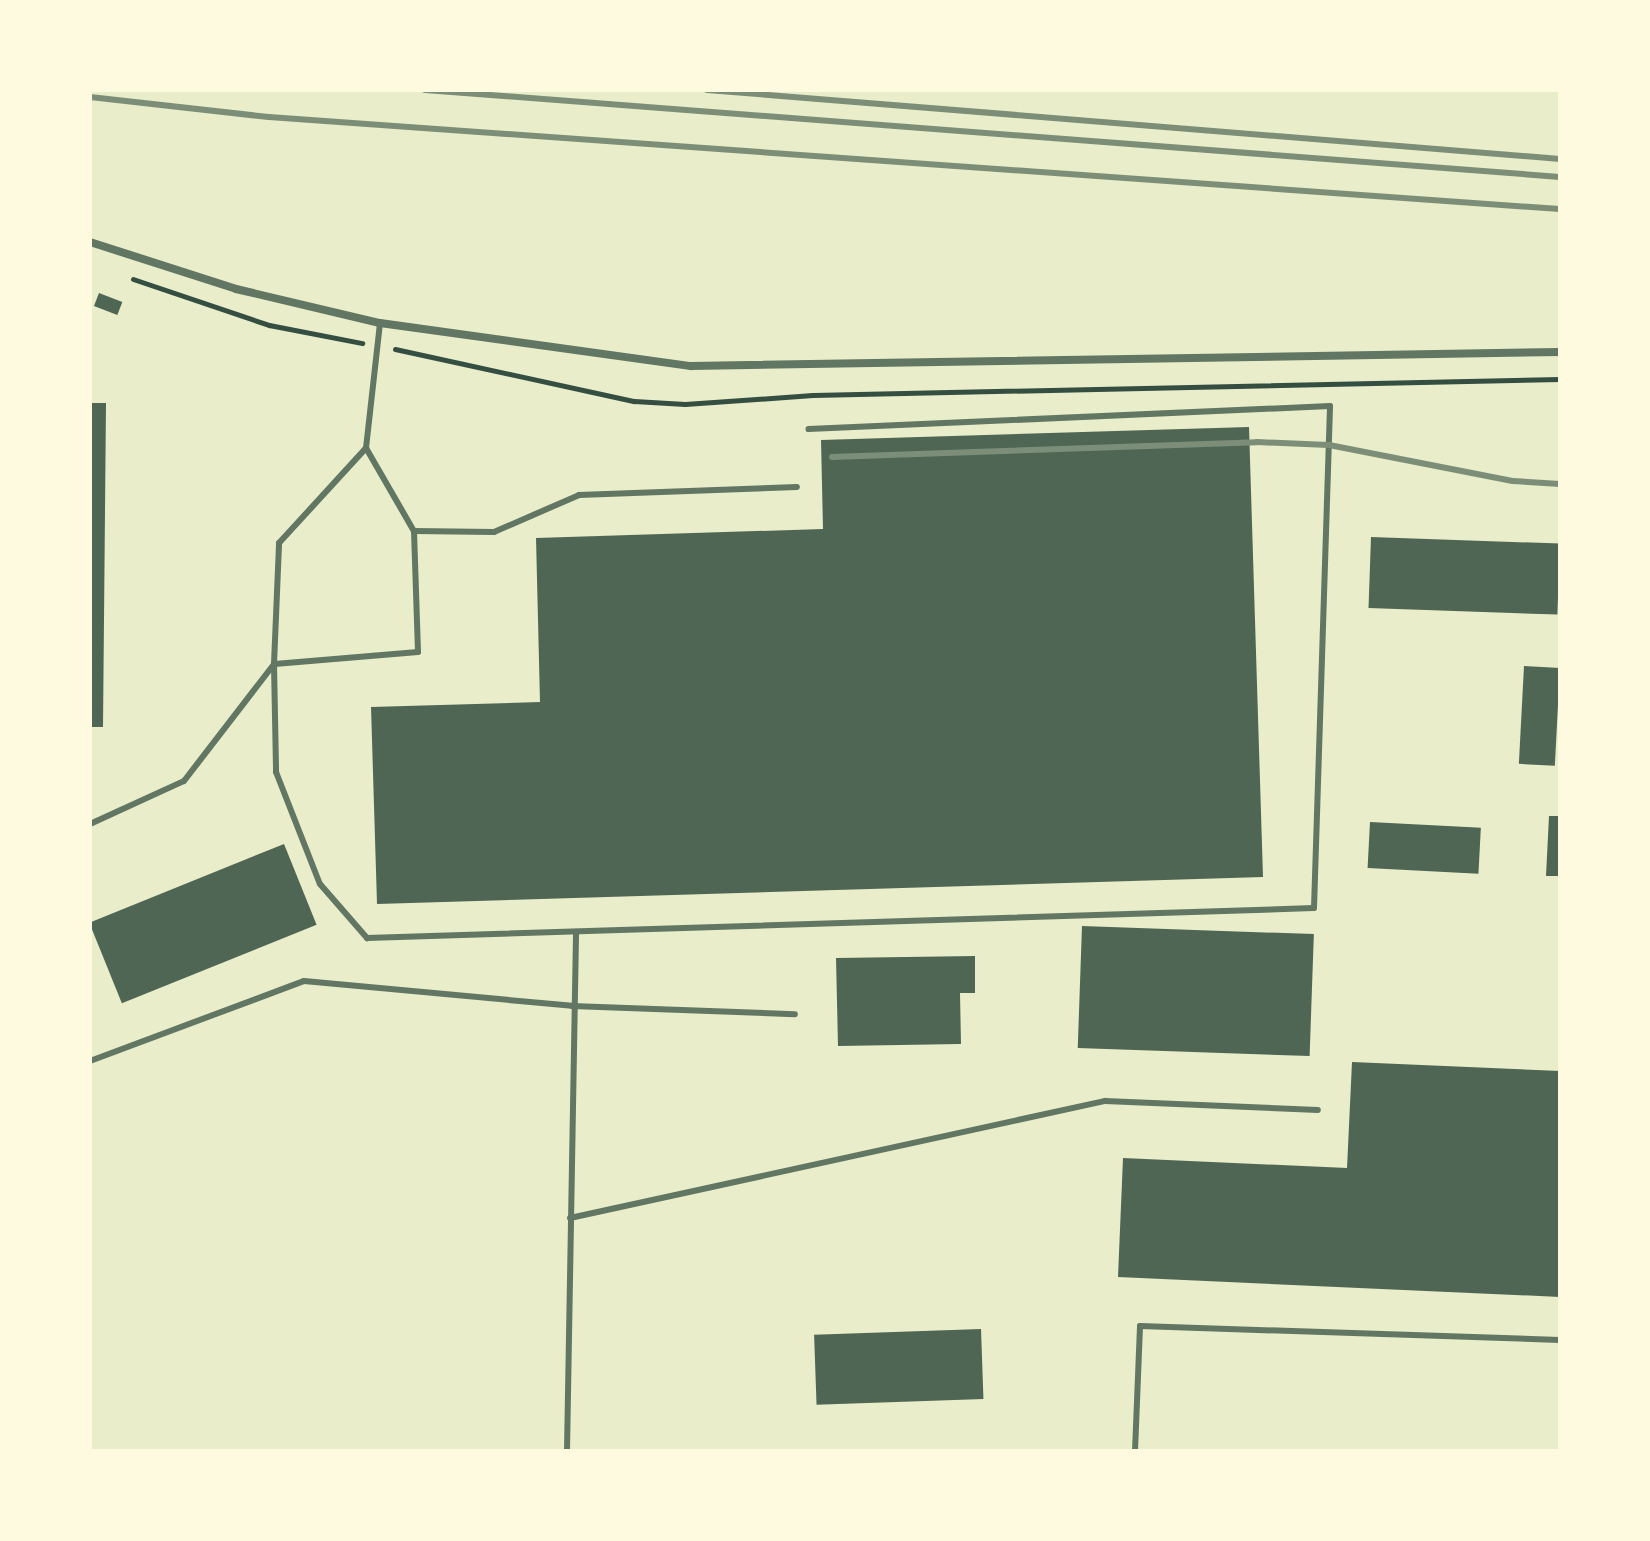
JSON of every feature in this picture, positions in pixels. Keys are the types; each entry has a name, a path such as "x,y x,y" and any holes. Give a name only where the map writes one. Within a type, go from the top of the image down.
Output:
{"street":[{"path":"90,242 236,289 380,323 691,366 1560,352"}],"lane":[{"path":"90,824 184,781 274,664 418,652 414,531 366,448 380,323"},
{"path":"366,448 279,543 274,664 276,772 320,884 367,938 1314,908 1330,406 809,429"},
{"path":"414,531 494,532 579,495 797,487"},
{"path":"567,1451 572,1006 576,933"},
{"path":"90,1061 304,981 572,1006 795,1014"},
{"path":"570,1218 1105,1101 1318,1110"},
{"path":"1135,1451 1140,1326 1560,1340"}],"path":[{"path":"377,346 634,401 685,404 813,395 1560,379"}],"building":[{"path":"99,293 122,302 117,315 94,306"},
{"path":"90,403 106,403 103,727 90,727"},
{"path":"1249,427 1263,877 377,904 371,707 540,702 536,538 823,529 821,440"},
{"path":"1371,537 1560,544 1557,615 1369,608"},
{"path":"1524,666 1560,668 1555,766 1519,764"},
{"path":"1549,816 1560,816 1560,876 1546,876"},
{"path":"1370,822 1481,828 1478,874 1368,868"},
{"path":"284,844 317,925 122,1003 90,922"},
{"path":"1082,926 1314,934 1310,1056 1078,1048"},
{"path":"975,956 975,993 960,993 961,1044 838,1046 836,958"},
{"path":"1352,1062 1560,1071 1560,1297 1118,1277 1123,1158 1347,1168"},
{"path":"981,1329 983,1399 817,1405 814,1335"}],"railway":[{"path":"425,90 1560,177"},
{"path":"707,90 1560,159"},
{"path":"90,97 269,117 1560,209"},
{"path":"832,457 1257,442 1329,445 1513,481 1560,484"}]}
